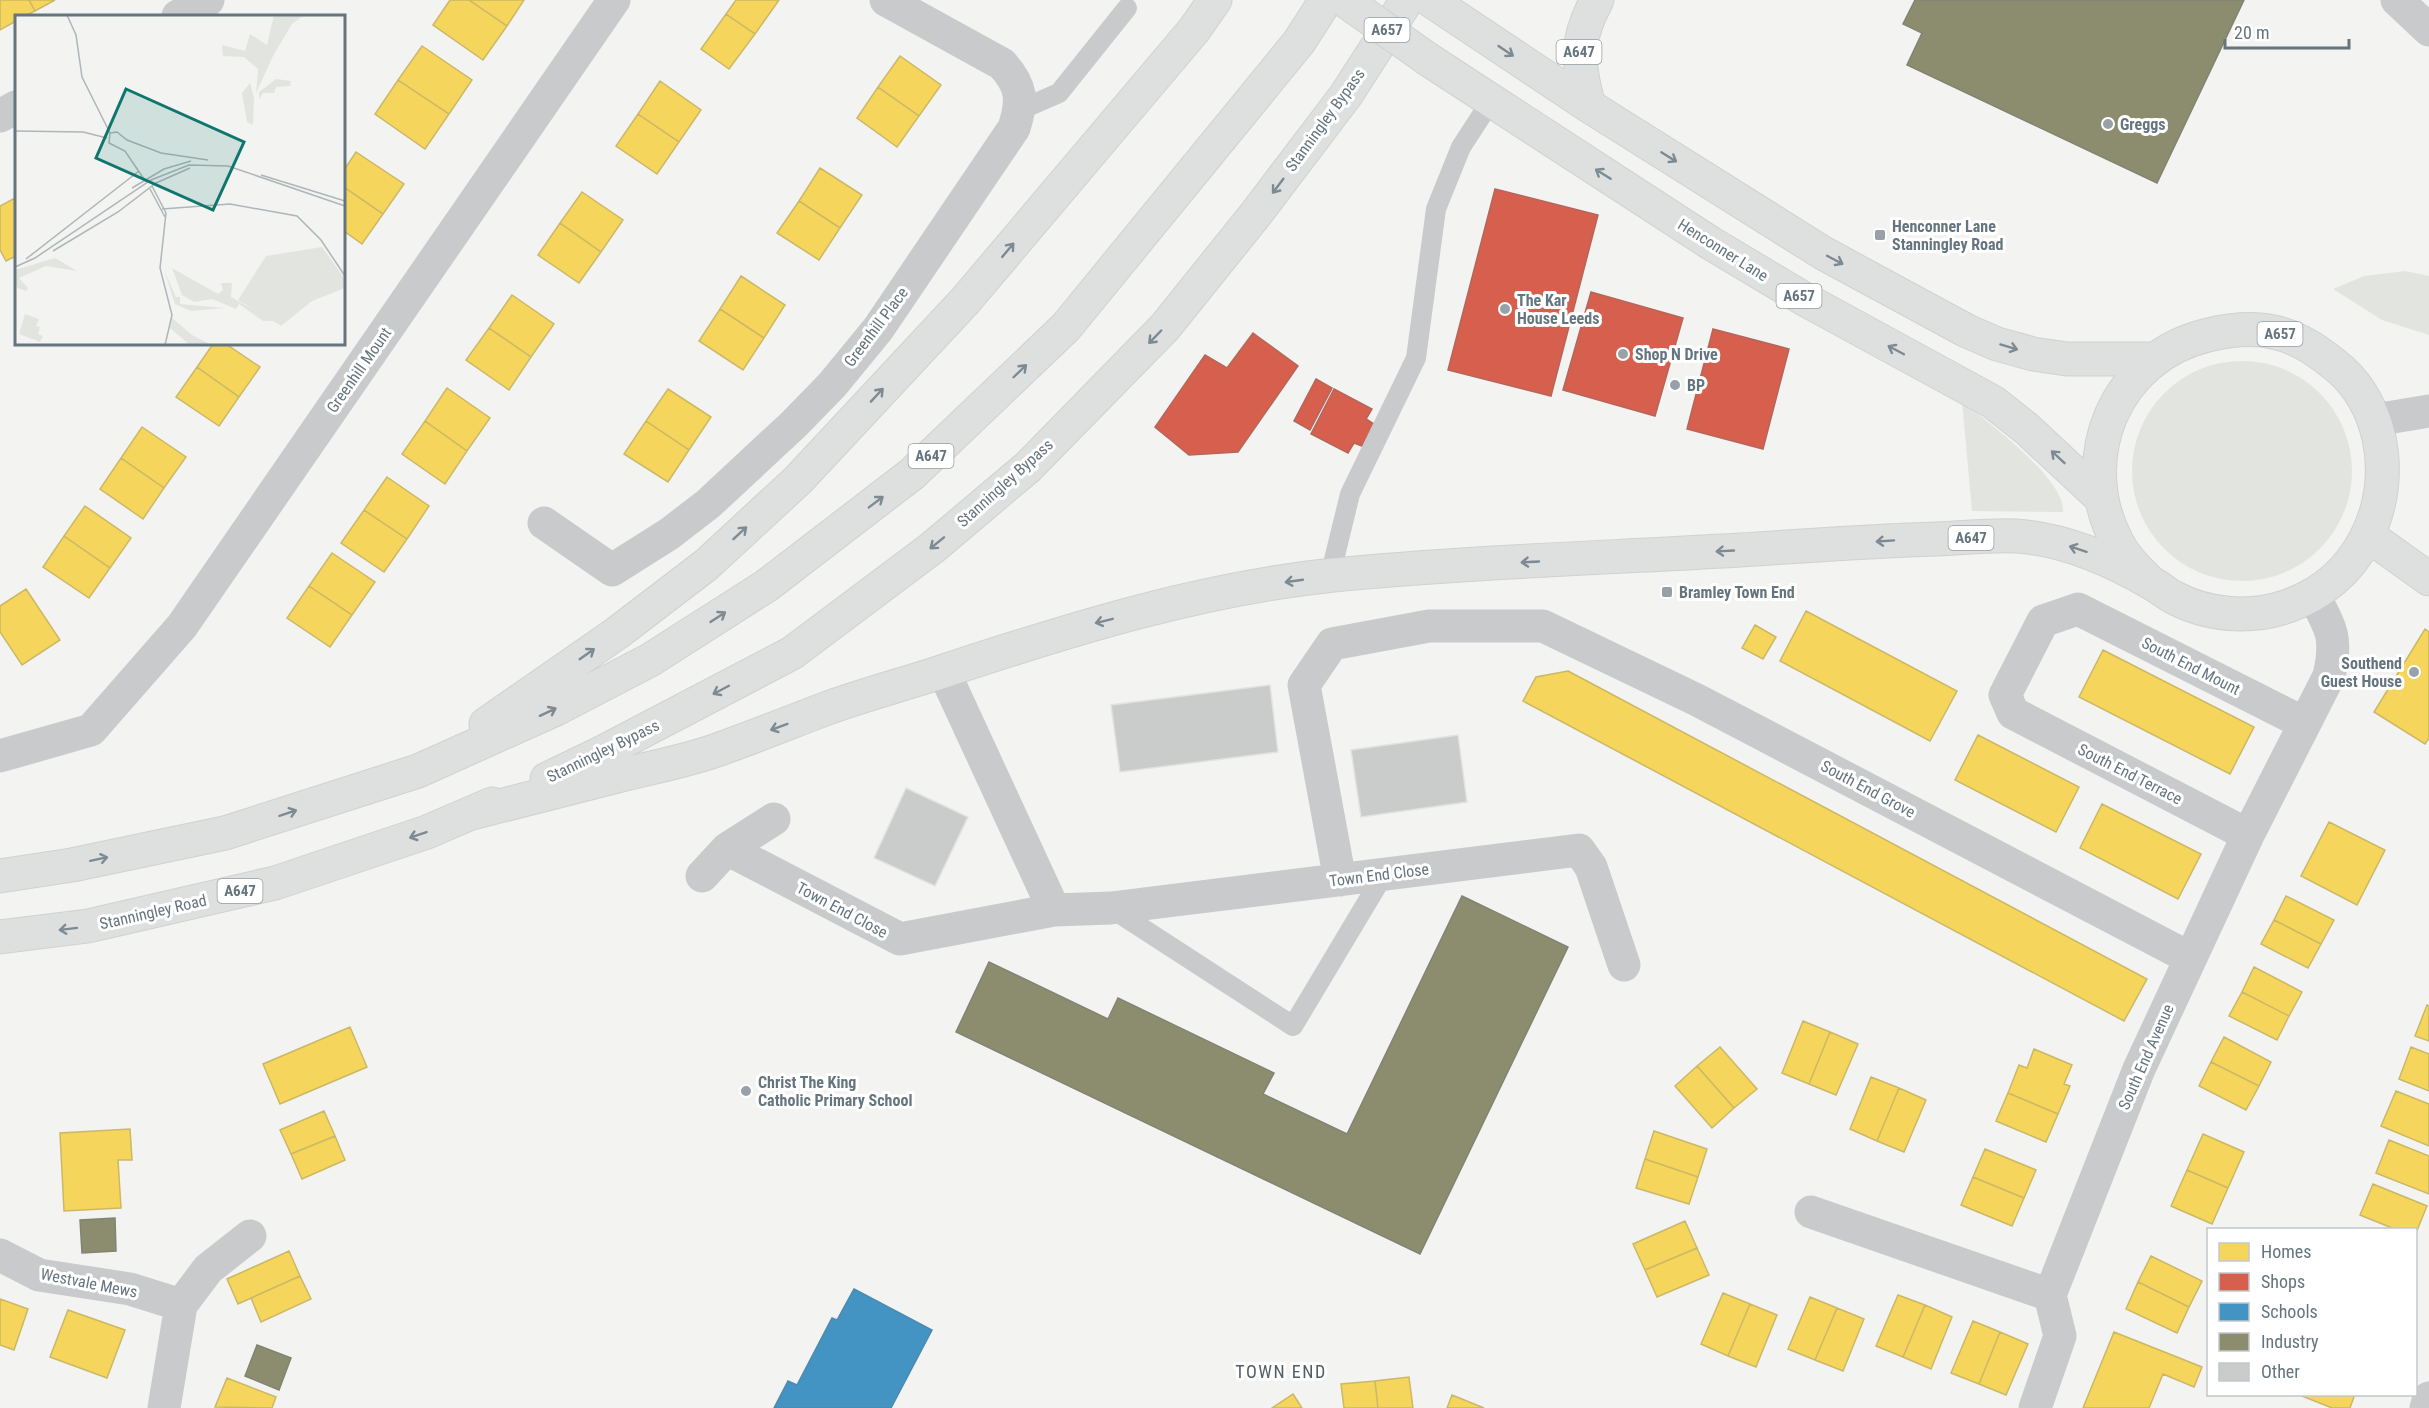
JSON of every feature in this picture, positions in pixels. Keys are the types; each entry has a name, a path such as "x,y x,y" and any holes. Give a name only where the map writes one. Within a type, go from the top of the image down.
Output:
{"main road":[{"name":"A647","path":"418,771 644,613 706,565 798,480 965,300 1194,30 1215,0"},
{"name":"A647","path":"0,876 72,865 225,833 418,771 556,709 650,660 766,586 912,474 1066,327 1299,42 1326,0"},
{"name":"Henconner Lane","path":"1344,0 1429,60 1712,244 1787,289 1993,402 2027,429 2100,497"},
{"name":"Stanningley Bypass","path":"472,813 603,752 792,653 932,548 1029,467 1165,327 1256,215 1346,95 1407,0"},
{"path":"1430,0 1589,106 1823,254 1967,331 1998,344 2033,354 2067,360 2154,359"},
{"name":"A647","path":"1589,106 1581,78 1579,51 1585,21 1597,0"},
{"name":"A657","path":"2231,329 2273,332 2308,345 2346,374 2363,396 2375,420 2384,460 2382,497 2369,536 2343,572 2313,595 2286,607 2257,613 2228,614 2191,605 2174,598 2151,582 2131,563 2116,541 2100,497 2100,452 2108,421 2124,390 2154,359 2188,339 2231,329"},
{"name":"A647","path":"472,813 707,753 834,706 944,672 1057,633 1214,593 1330,576 1902,540 2018,536 2056,542 2095,555 2151,582"},
{"path":"2369,536 2429,579"},
{"name":"Stanningley Road","path":"0,937 88,926 275,883 427,832 472,813"}],"street":[{"path":"180,15 208,0"},
{"name":"Greenhill Mount","path":"0,756 91,730 182,626 614,0"},
{"path":"886,0 1002,64 1014,77 1020,92 1020,110"},
{"path":"2397,0 2429,30"},
{"path":"0,116 15,108"},
{"name":"Greenhill Place","path":"544,523 612,570 669,534 708,504 832,385 878,328 1014,128 1020,110"},
{"path":"2375,420 2429,411"},
{"name":"South End Avenue","path":"2050,1295 2139,1069 2248,835 2329,676 2334,655 2334,638 2313,595"},
{"name":"South End Mount","path":"2013,713 2006,695 2043,621 2078,609 2304,723"},
{"name":"South End Grove","path":"1340,880 1304,685 1332,644 1429,626 1543,626 1697,700 2190,958"},
{"path":"944,672 1054,910"},
{"name":"South End Terrace","path":"2013,713 2248,835"},
{"path":"702,876 727,849 774,819"},
{"name":"Town End Close","path":"727,849 900,939 1054,910 1111,908 1579,849 1591,867 1624,965"},
{"path":"1811,1212 2050,1295 2060,1336 2035,1408"},
{"path":"164,1408 181,1305 208,1269 250,1236"},
{"name":"Westvale Mews","path":"0,1255 39,1275 130,1290 181,1305"},
{"path":"2426,1408 2429,1398"}],"lane":[{"path":"1020,110 1059,93 1127,8"},
{"path":"1330,576 1350,494 1416,358 1437,209 1461,147 1491,101"},
{"path":"1111,908 1293,1026 1384,874"}],"shaded area":[{"path":"2405,271 2429,276 2429,335 2382,320 2333,289 2364,276"},
{"path":"2231,361 2253,361 2284,369 2303,379 2320,393 2334,410 2344,429 2350,449 2352,471 2350,493 2344,513 2334,532 2320,549 2303,563 2274,577 2253,581 2231,581 2210,577 2190,568 2172,556 2157,541 2136,503 2132,482 2132,460 2136,439 2145,419 2157,401 2172,386 2210,365"},
{"path":"1962,401 2039,468 2061,499 2063,512 1972,511"}],"building: Homes":[{"path":"0,0 29,0 35,11 27,15 15,15 15,22 0,30"},
{"path":"29,0 55,0 35,11"},
{"path":"450,0 469,0 507,26 483,60 433,25"},
{"path":"469,0 524,0 507,26"},
{"path":"736,0 779,0 755,34 726,14"},
{"path":"726,14 755,34 729,69 701,49"},
{"path":"422,46 472,80 449,114 398,80"},
{"path":"900,56 941,85 919,116 878,87"},
{"path":"398,80 449,114 425,149 375,114"},
{"path":"660,81 701,110 679,142 638,114"},
{"path":"878,87 919,116 897,147 857,118"},
{"path":"638,114 679,142 657,174 616,146"},
{"path":"356,152 404,184 383,214 345,188 345,168"},
{"path":"820,168 862,195 840,228 799,201"},
{"path":"345,188 383,214 362,244 345,232"},
{"path":"582,192 623,220 601,252 560,223"},
{"path":"15,198 15,256 6,261 0,250 0,206"},
{"path":"799,201 840,228 819,260 777,233"},
{"path":"560,223 601,252 579,283 538,255"},
{"path":"741,276 785,305 764,338 720,309"},
{"path":"512,295 554,324 531,357 489,328"},
{"path":"720,309 764,338 743,370 699,341"},
{"path":"489,328 531,357 509,390 466,360"},
{"path":"212,345 227,345 260,367 239,397 197,367"},
{"path":"197,367 239,397 219,426 176,397"},
{"path":"447,388 490,418 467,451 425,421"},
{"path":"668,389 711,417 689,450 646,421"},
{"path":"425,421 467,451 445,484 402,454"},
{"path":"646,421 689,450 668,482 624,454"},
{"path":"142,427 186,457 164,488 121,458"},
{"path":"121,458 164,488 143,519 100,489"},
{"path":"387,477 429,506 407,539 364,510"},
{"path":"85,506 131,538 110,568 64,536"},
{"path":"364,510 407,539 384,572 341,543"},
{"path":"64,536 110,568 89,598 43,567"},
{"path":"332,553 375,582 352,615 309,586"},
{"path":"309,586 352,615 330,647 287,618"},
{"path":"26,589 60,640 22,665 0,632 0,606"},
{"path":"1806,611 1957,691 1930,741 1780,661"},
{"path":"1755,625 1776,637 1763,659 1742,648"},
{"name":"Southend Guest House","path":"2425,629 2429,632 2429,738 2425,744 2374,712"},
{"path":"2103,650 2254,727 2230,774 2079,697"},
{"path":"1568,671 2147,979 2124,1021 1523,701 1536,677"},
{"path":"1978,735 2079,787 2056,832 1955,780"},
{"path":"2102,804 2201,854 2178,899 2080,848"},
{"path":"2329,822 2385,850 2357,905 2301,876"},
{"path":"2286,896 2334,920 2321,944 2274,920"},
{"path":"2274,920 2321,944 2308,968 2261,944"},
{"path":"2254,967 2302,992 2289,1016 2242,992"},
{"path":"2242,992 2289,1016 2277,1040 2229,1016"},
{"path":"2427,1005 2429,1006 2429,1041 2415,1036"},
{"path":"1803,1021 1830,1032 1809,1084 1782,1073"},
{"path":"350,1027 367,1067 280,1104 263,1064"},
{"path":"1830,1032 1858,1044 1836,1095 1809,1084"},
{"path":"2224,1037 2271,1062 2259,1086 2211,1062"},
{"path":"1720,1047 1757,1089 1734,1108 1697,1066"},
{"path":"2411,1047 2429,1054 2429,1091 2399,1079"},
{"path":"2034,1049 2072,1065 2064,1084 2070,1086 2058,1114 2008,1093 2019,1065 2027,1068"},
{"path":"2211,1062 2259,1086 2246,1110 2199,1086"},
{"path":"1697,1066 1734,1108 1712,1128 1675,1086"},
{"path":"1871,1077 1899,1088 1877,1141 1850,1129"},
{"path":"1899,1088 1926,1100 1904,1152 1877,1141"},
{"path":"2396,1091 2429,1104 2429,1146 2381,1126"},
{"path":"2008,1093 2058,1114 2046,1142 1996,1121"},
{"path":"324,1111 335,1136 291,1154 280,1130"},
{"path":"130,1129 132,1160 118,1160 121,1208 64,1211 60,1133"},
{"path":"1654,1131 1707,1149 1698,1177 1645,1159"},
{"path":"2203,1134 2244,1152 2228,1188 2187,1170"},
{"path":"335,1136 345,1160 302,1179 291,1154"},
{"path":"2389,1140 2429,1156 2429,1194 2376,1173"},
{"path":"1985,1149 2036,1170 2024,1198 1973,1177"},
{"path":"1645,1159 1698,1177 1689,1204 1636,1188"},
{"path":"2187,1170 2228,1188 2212,1224 2171,1206"},
{"path":"1973,1177 2024,1198 2012,1226 1961,1205"},
{"path":"2373,1184 2427,1206 2417,1231 2417,1228 2392,1228 2360,1215"},
{"path":"1685,1221 1697,1248 1645,1270 1633,1244"},
{"path":"1697,1248 1709,1275 1657,1297 1645,1270"},
{"path":"289,1251 300,1276 238,1304 227,1279"},
{"path":"2151,1256 2202,1281 2189,1307 2138,1282"},
{"path":"300,1276 311,1299 261,1322 251,1298"},
{"path":"2138,1282 2189,1307 2177,1333 2126,1309"},
{"path":"1723,1293 1750,1304 1728,1356 1701,1344"},
{"path":"1898,1295 1925,1305 1903,1357 1876,1346"},
{"path":"1810,1297 1837,1308 1815,1360 1788,1349"},
{"path":"0,1299 28,1309 14,1350 0,1345"},
{"path":"1750,1304 1777,1315 1756,1367 1728,1356"},
{"path":"1925,1305 1952,1317 1931,1369 1903,1357"},
{"path":"1837,1308 1864,1319 1843,1371 1815,1360"},
{"path":"68,1310 125,1330 107,1378 50,1357"},
{"path":"1973,1321 2000,1332 1979,1384 1951,1373"},
{"path":"2000,1332 2028,1344 2006,1395 1979,1384"},
{"path":"2114,1332 2202,1367 2194,1387 2163,1374 2149,1408 2083,1408"},
{"path":"1409,1377 1413,1408 1378,1408 1375,1381"},
{"path":"227,1378 276,1397 272,1408 215,1407"},
{"path":"1375,1381 1378,1408 1344,1408 1341,1384"},
{"path":"1293,1394 1302,1408 1272,1408"},
{"path":"1452,1395 1484,1408 1447,1408"},
{"path":"2302,1396 2354,1396 2350,1408 2332,1408"}],"building: Shops":[{"path":"1495,189 1598,215 1551,396 1448,370"},
{"name":"Shop N Drive","path":"1591,292 1683,318 1655,416 1563,390"},
{"path":"1713,329 1789,349 1763,449 1687,429"},
{"path":"1253,333 1298,366 1238,452 1189,455 1155,427 1205,355 1227,368"},
{"path":"1316,379 1332,388 1310,430 1294,421"},
{"path":"1334,389 1372,409 1366,419 1374,424 1362,446 1354,443 1348,453 1311,434"}],"building: Schools":[{"path":"854,1289 932,1330 891,1408 774,1408 788,1381 797,1385 832,1318 837,1320"}],"building: Industry":[{"name":"Greggs","path":"1915,0 2244,0 2157,183 1907,65 1922,33 1903,24"},
{"path":"1462,896 1568,947 1420,1254 956,1032 989,962 1108,1019 1118,998 1274,1073 1263,1094 1347,1134"},
{"path":"115,1218 116,1251 82,1253 80,1220"},
{"path":"257,1345 291,1358 279,1390 245,1376"}],"building: Other":[{"path":"1270,685 1278,752 1120,772 1111,705"},
{"path":"1458,735 1467,802 1361,817 1351,750"},
{"path":"906,788 968,817 935,886 874,858"}],"place":[{"name":"Greggs","path":"2108,124"},
{"name":"Henconner Lane Stanningley Road","path":"1880,235"},
{"name":"The Kar House Leeds","path":"1505,309"},
{"name":"Shop N Drive","path":"1623,354"},
{"name":"BP","path":"1675,385"},
{"name":"Bramley Town End","path":"1667,592"},
{"name":"Southend Guest House","path":"2414,672"},
{"name":"Christ The King Catholic Primary School","path":"746,1091"}],"district":[{"name":"TOWN END","path":"1281,1371"}]}
